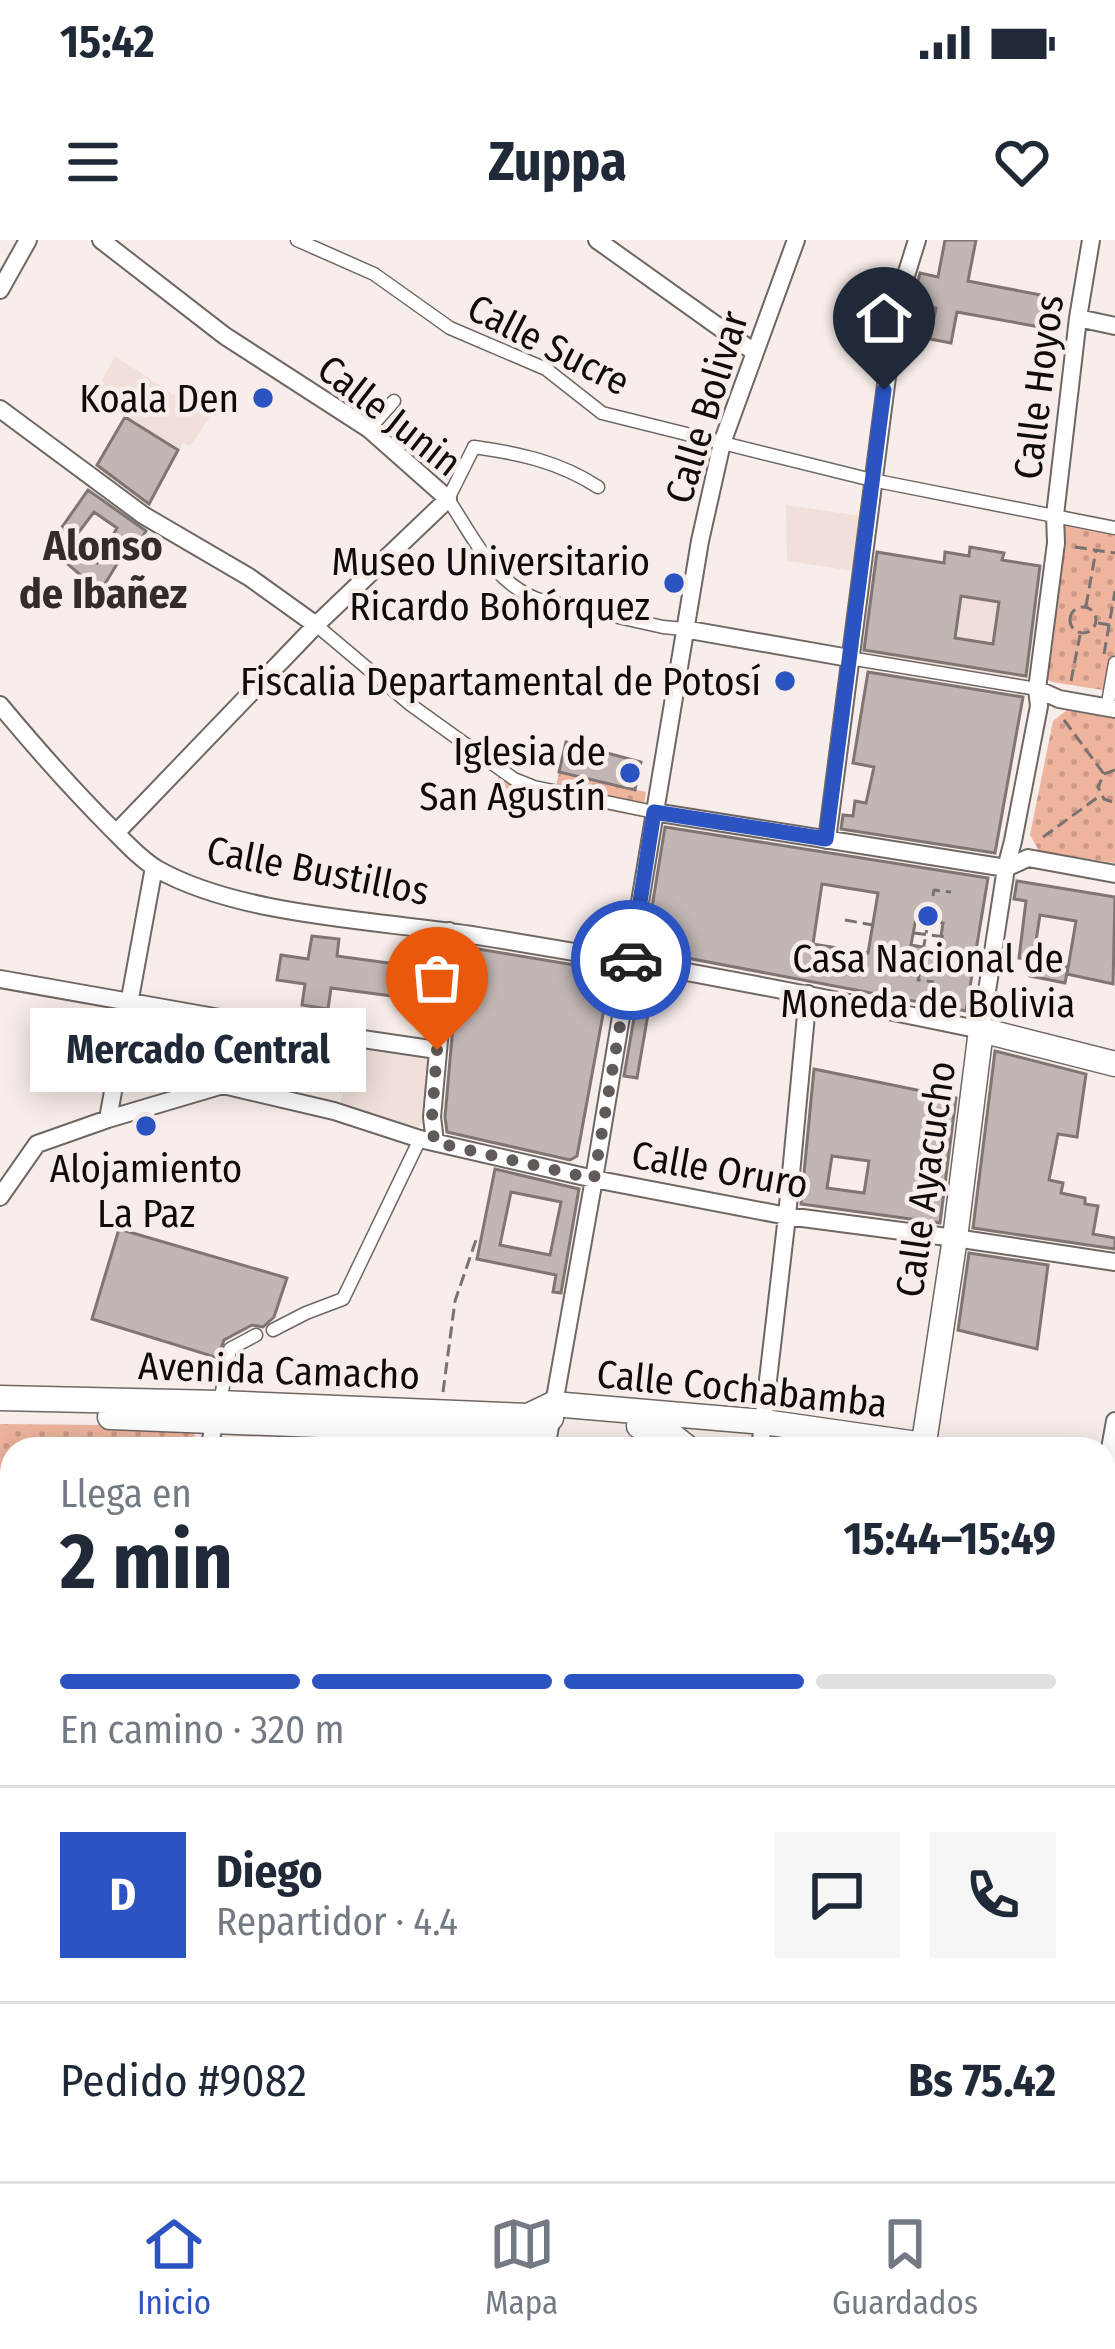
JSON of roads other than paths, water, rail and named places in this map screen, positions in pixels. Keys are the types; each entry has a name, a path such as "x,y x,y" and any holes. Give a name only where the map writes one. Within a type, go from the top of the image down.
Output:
{"main road":[{"name":"Calle Bustillos","path":"981,1030 1115,1064"},
{"name":"Calle Ayacucho","path":"925,1437 981,1030"},
{"name":"Avenida Camacho","path":"0,1398 525,1433 552,1411"},
{"name":"Avenida Camacho","path":"0,1414 440,1412 528,1416 552,1411"},
{"name":"Calle Cochabamba","path":"552,1411 692,1416 857,1437"},
{"name":"Calle Cochabamba","path":"552,1411 664,1429 674,1437"}],"street":[{"path":"0,290 28,240"},
{"name":"Calle Junin","path":"100,240 225,336 368,429 448,499 492,567 518,592 663,627 849,658"},
{"name":"Calle Sucre","path":"297,240 374,274 450,328 547,369 602,412 872,480 1115,528"},
{"path":"597,240 754,352"},
{"name":"Calle Bolivar","path":"548,1437 684,628 722,443 796,240"},
{"path":"826,839 891,346 917,240"},
{"name":"Calle Hoyos","path":"1038,697 1056,544 1055,515 1091,240"},
{"path":"1078,318 1115,326"},
{"path":"368,429 394,401"},
{"path":"0,409 143,515 249,577 316,625 411,704 514,779 654,812 1006,868 1028,858 1115,874"},
{"path":"116,833 316,625 448,499 474,447 520,454 579,475 598,487"},
{"path":"849,658 1111,709 1108,664"},
{"name":"Calle Ayacucho","path":"981,1030 1038,697"},
{"name":"Calle Bustillos","path":"0,704 59,777 116,833 154,867 204,891 292,910 631,960 981,1030"},
{"path":"108,1119 154,867"},
{"path":"273,1330 343,1299 427,1141 449,932"},
{"path":"0,979 130,1004 437,1050"},
{"path":"762,1437 808,994"},
{"path":"0,1197 37,1144 223,1084 220,1018"},
{"name":"Calle Oruro","path":"223,1084 427,1141 594,1179 787,1216 1115,1262"},
{"path":"212,1437 230,1348 256,1335"},
{"path":"689,1437 692,1416"}],"place":[{"name":"Koala Den","path":"263,398"},
{"name":"Museo Universitario Ricardo Bohórquez","path":"674,583"},
{"name":"Fiscalia Departamental de Potosí","path":"785,681"},
{"name":"Iglesia de San Agustín","path":"630,773"},
{"name":"Casa Nacional de Moneda de Bolivia","path":"928,916"},
{"name":"Mercado Central","path":"437,1050"},
{"name":"Alojamiento La Paz","path":"146,1126"}],"district":[{"name":"Alonso de Ibañez","path":"103,569"}]}
